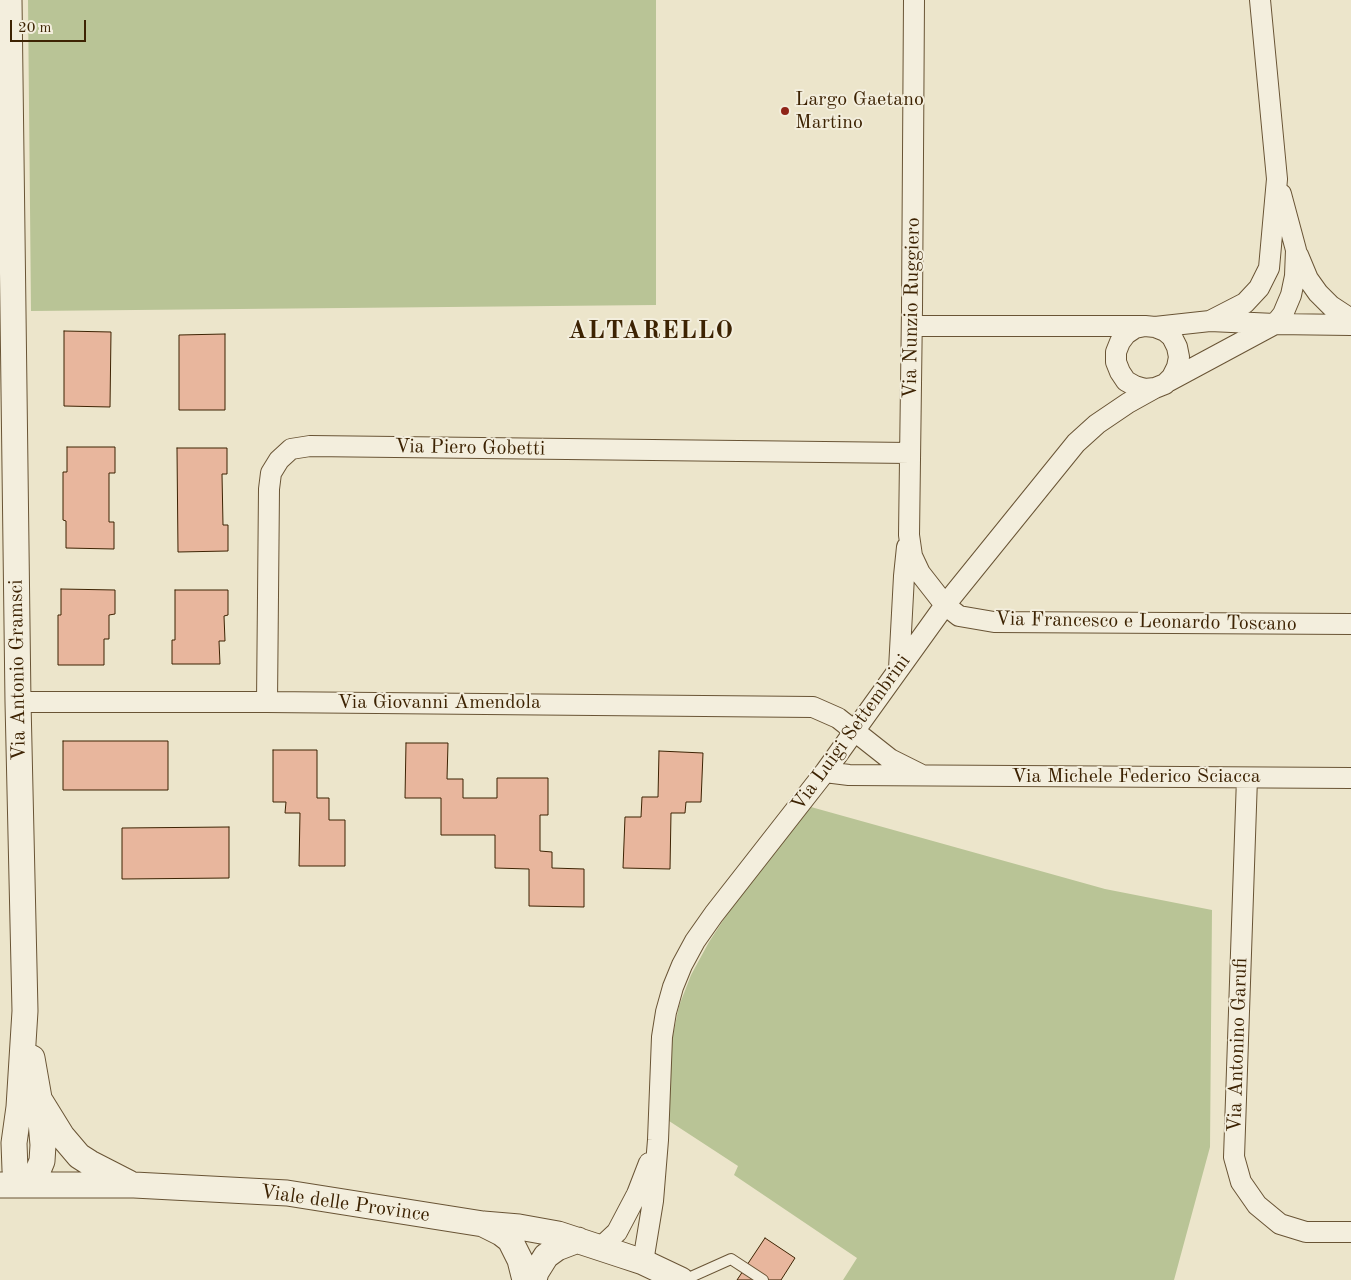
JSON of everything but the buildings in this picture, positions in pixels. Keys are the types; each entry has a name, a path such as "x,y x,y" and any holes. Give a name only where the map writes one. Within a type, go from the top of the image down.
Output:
{"street":[{"name":"Via Antonio Gramsci","path":"9,0 18,702 25,1011 29,1102 43,1145 42,1161 37,1173 12,1185"},
{"name":"Via Nunzio Ruggiero","path":"914,0 909,535 912,556 920,573 945,605"},
{"path":"1260,0 1277,179 1296,250 1308,279 1318,293 1331,306 1351,319"},
{"path":"1210,320 1245,303 1259,288 1269,268 1277,179"},
{"path":"1275,324 1283,314 1291,296 1295,276 1296,250"},
{"path":"912,326 1150,326 1165,331 1172,338 1177,347 1179,357 1172,377 1160,386 1145,389 1126,381 1116,362 1116,352 1120,342 1134,328 1150,326 1210,320 1275,324 1351,325"},
{"name":"Via Luigi Settembrini","path":"641,1271 653,1201 658,1140 662,1037 666,1012 682,966 695,941 825,772 945,605 1076,443 1097,424 1128,403 1275,324"},
{"name":"Via Piero Gobetti","path":"267,702 269,488 271,473 279,460 291,450 310,446 910,453"},
{"path":"899,668 904,576 909,535"},
{"name":"Via Francesco e Leonardo Toscano","path":"945,605 959,616 994,622 1351,624"},
{"name":"Via Giovanni Amendola","path":"18,702 267,702 812,707 838,718 890,759 922,775"},
{"name":"Via Michele Federico Sciacca","path":"825,772 849,775 1351,778"},
{"name":"Via Antonino Garufi","path":"1247,778 1234,1157 1241,1182 1256,1205 1280,1224 1306,1232 1351,1232"},
{"path":"0,1140 29,1102 50,1118 62,1136 80,1156 134,1185"},
{"path":"534,1280 536,1272 546,1256 557,1248 589,1244 617,1232 637,1194 658,1140"},
{"name":"Viale delle Province","path":"12,1185 134,1185 287,1193 558,1234 589,1244 641,1271 682,1280"},
{"path":"483,1224 510,1240 520,1260 525,1280"}],"lane":[{"path":"682,1280 731,1259 763,1280"}],"green space":[{"path":"28,0 656,0 656,305 31,311"},
{"path":"811,807 1105,889 1212,910 1210,1147 1174,1280 843,1280 857,1258 734,1175 738,1166 666,1119 672,1040 679,1006 691,975 709,942 733,905"}],"place":[{"name":"Largo Gaetano Martino","path":"785,111"}],"district":[{"name":"ALTARELLO","path":"651,331"}]}
